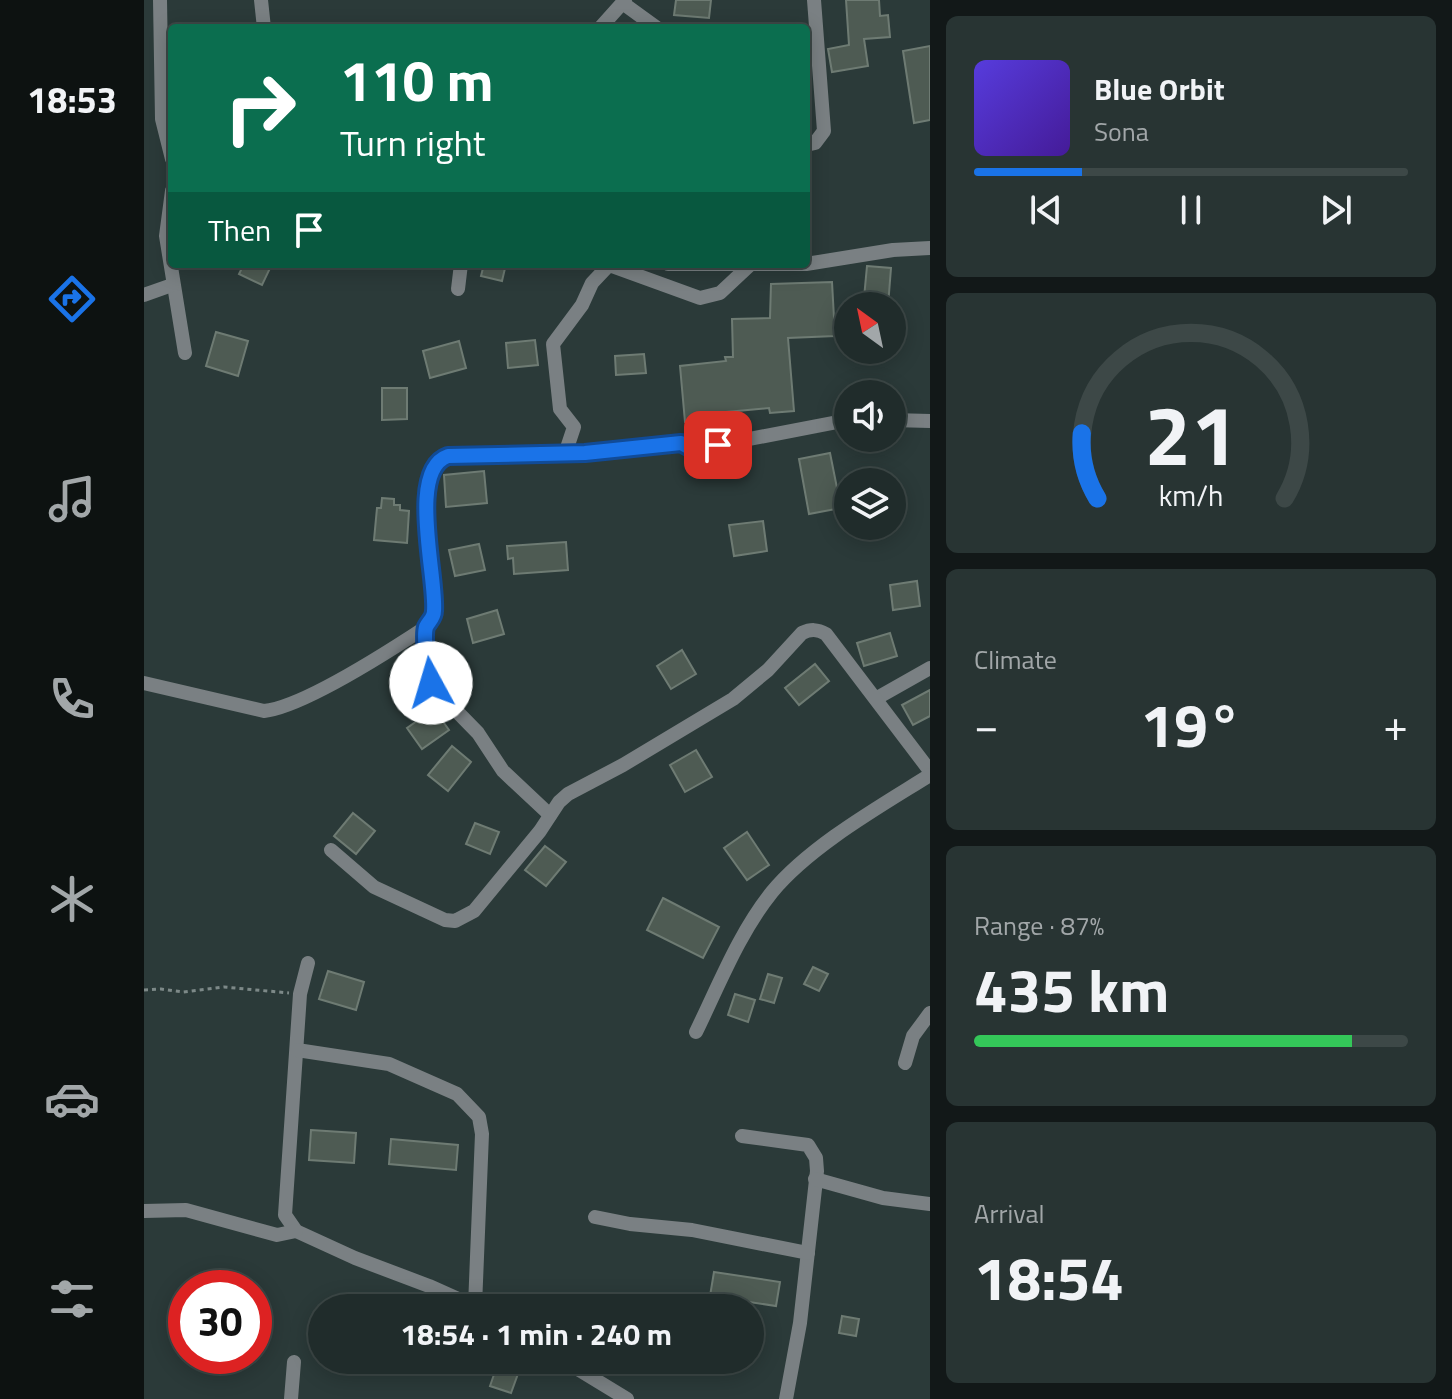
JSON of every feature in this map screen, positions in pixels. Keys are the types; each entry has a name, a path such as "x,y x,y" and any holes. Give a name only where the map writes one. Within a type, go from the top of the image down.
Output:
{"street":[{"path":"160,0 162,119 168,143"},
{"path":"261,0 264,24"},
{"path":"810,144 815,143 824,131 814,0"},
{"path":"604,24 624,2 652,24"},
{"path":"810,263 893,250 930,248"},
{"path":"171,268 185,353"},
{"path":"458,289 461,268"},
{"path":"565,454 574,427 560,409 553,344 582,305 592,283 606,268"},
{"path":"617,268 700,298 720,293 747,268"},
{"path":"144,295 172,285"},
{"path":"906,420 930,421"},
{"path":"144,683 264,711 277,710 315,692 426,627 435,613 426,526 427,485 435,464 448,456 565,454 681,443 697,452 718,445 834,423"},
{"path":"426,627 431,683 478,733 503,771 550,815"},
{"path":"331,850 374,887 445,920 455,921 474,911 486,899 568,794 733,699 768,670 802,633 819,630 826,634 877,698 930,773 864,816 812,855 773,890 749,926 696,1032"},
{"path":"877,698 930,668"},
{"path":"308,963 300,994 285,1215 296,1231 447,1294"},
{"path":"905,1063 913,1036 930,1013"},
{"path":"297,1050 389,1064 457,1094 479,1117 482,1134 476,1294"},
{"path":"742,1136 808,1145 816,1158 800,1323 786,1399"},
{"path":"815,1179 883,1198 930,1204"},
{"path":"144,1211 186,1210 277,1235 296,1231"},
{"path":"595,1217 692,1230 808,1253"},
{"path":"291,1399 294,1362"},
{"path":"586,1374 627,1399"}],"path":[{"path":"144,990 183,992 224,987 300,994"}],"building":[{"path":"676,0 711,0 709,18 674,15"},
{"path":"846,0 879,0 880,16 888,15 890,37 864,39 868,66 832,72 828,49 849,45"},
{"path":"930,46 930,120 914,123 903,51"},
{"path":"867,266 891,268 889,292 865,292"},
{"path":"242,268 270,268 262,285 239,274"},
{"path":"483,268 505,268 502,281 481,276"},
{"path":"832,282 834,336 788,338 794,411 770,413 769,408 716,413 717,418 685,422 680,366 726,361 725,357 733,357 732,319 770,318 771,284"},
{"path":"216,332 248,341 238,376 206,366"},
{"path":"535,340 538,365 508,368 506,343"},
{"path":"459,341 466,368 430,378 423,351"},
{"path":"644,354 646,373 616,375 615,356"},
{"path":"382,388 407,388 407,419 382,420"},
{"path":"830,453 834,473 834,509 809,514 799,459"},
{"path":"484,471 487,503 446,507 444,475"},
{"path":"382,498 394,499 394,505 400,505 400,510 409,511 407,543 374,540 377,508 381,508"},
{"path":"763,521 767,551 734,556 729,525"},
{"path":"566,542 568,570 514,574 513,558 508,559 507,546"},
{"path":"479,544 485,570 455,576 449,550"},
{"path":"917,581 920,606 893,610 890,585"},
{"path":"497,610 504,634 473,643 467,619"},
{"path":"890,633 897,656 864,666 857,643"},
{"path":"682,650 696,674 671,689 657,666"},
{"path":"815,664 829,681 799,705 785,688"},
{"path":"930,690 930,716 913,725 902,705"},
{"path":"434,709 449,730 422,749 407,728"},
{"path":"452,746 471,762 448,791 428,775"},
{"path":"696,750 712,777 685,792 670,765"},
{"path":"353,813 375,831 356,854 334,836"},
{"path":"475,823 499,832 490,854 466,844"},
{"path":"747,832 769,865 747,880 724,848"},
{"path":"545,846 566,862 546,886 525,870"},
{"path":"663,898 719,927 703,958 647,930"},
{"path":"813,967 828,974 819,991 804,984"},
{"path":"328,971 364,982 356,1010 319,999"},
{"path":"768,974 782,978 774,1003 760,999"},
{"path":"735,994 755,1000 748,1022 728,1015"},
{"path":"311,1130 356,1133 354,1163 309,1160"},
{"path":"391,1139 458,1145 456,1170 389,1164"},
{"path":"714,1272 780,1282 776,1306 764,1304 764,1294 710,1294"},
{"path":"842,1316 859,1319 856,1336 839,1333"},
{"path":"494,1374 518,1374 511,1393 490,1386"}],"route":[{"path":"431,683 426,627 435,613 426,526 427,485 430,472 440,459 448,456 585,453 681,443 697,452 718,445"}]}
